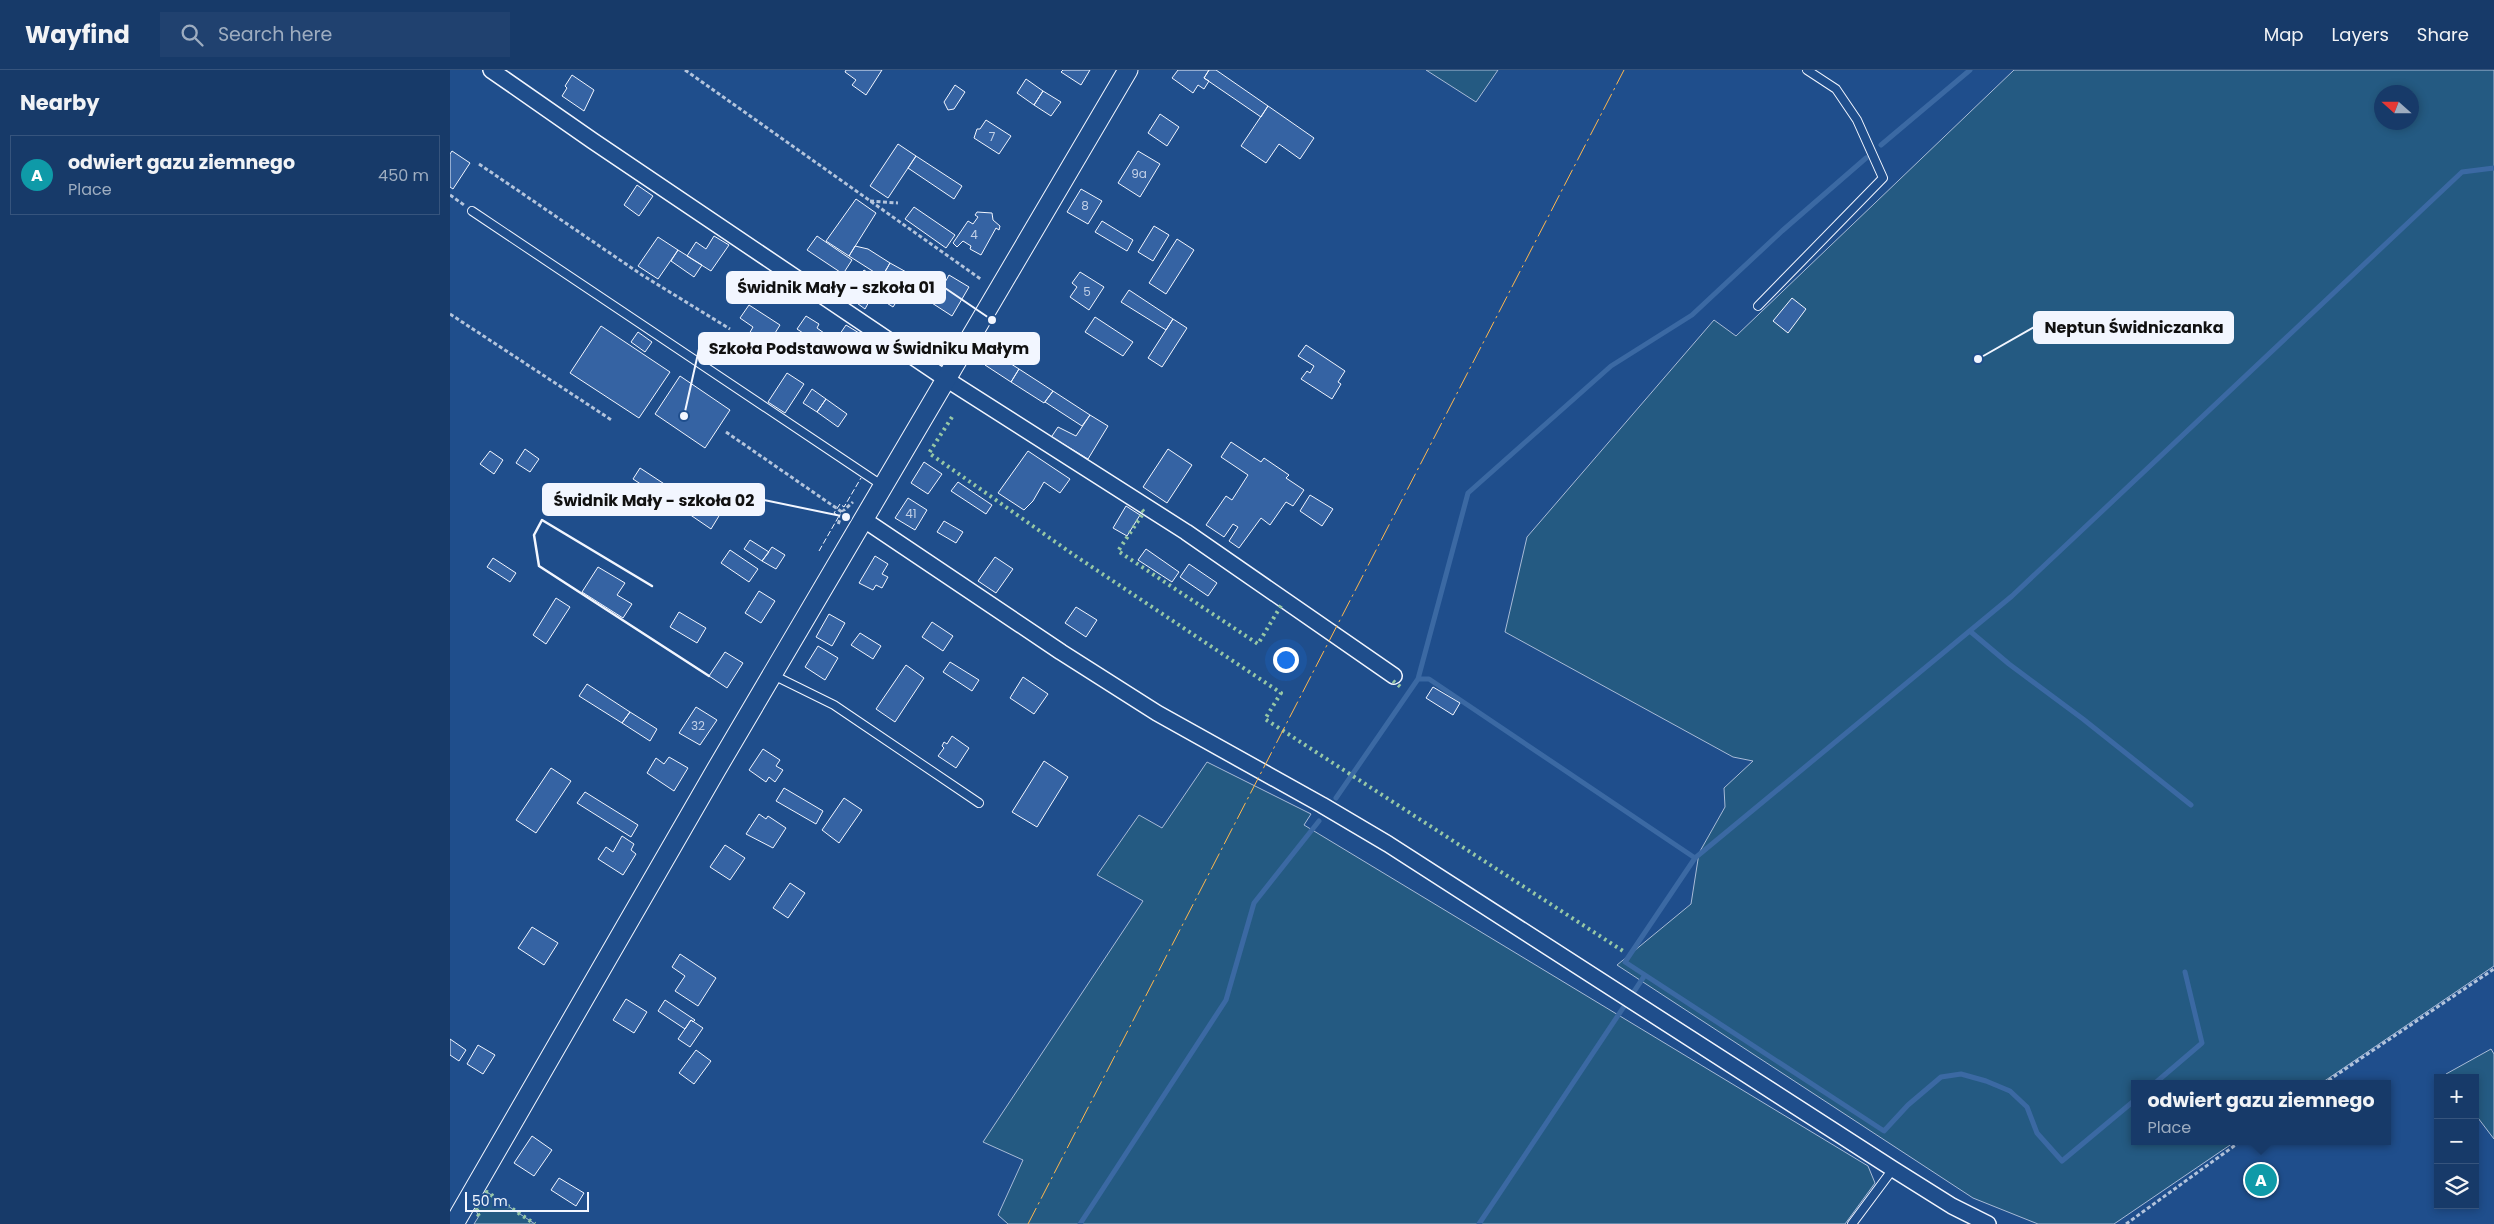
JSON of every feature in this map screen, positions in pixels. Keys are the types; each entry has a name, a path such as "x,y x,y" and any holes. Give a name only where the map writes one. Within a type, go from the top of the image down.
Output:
{"street":[{"path":"491,70 593,141 946,378 1186,532 1394,676"},
{"path":"454,1224 772,674 1128,70"},
{"path":"863,519 1061,652 1157,713 1322,804 1893,1169 1952,1206 1988,1224"}],"lane":[{"path":"1758,306 1883,178 1857,120 1836,89 1807,70"},
{"path":"472,211 883,486"},
{"path":"772,674 834,705 979,803"},
{"path":"1852,1224 1893,1169"}],"path":[{"path":"684,70 982,280"},
{"path":"479,164 642,274 730,329"},
{"path":"450,195 472,211"},
{"path":"869,201 898,203"},
{"path":"450,314 613,420"},
{"path":"726,432 842,512"},
{"path":"836,533 842,512 856,499"},
{"path":"2329,1080 2494,969"},
{"path":"2126,1224 2235,1145"}],"shaded area":[{"path":"1426,70 1498,70 1476,102"},
{"path":"2014,70 2494,70 2494,966 2326,1080 2131,1080 2131,1145 2230,1145 2114,1224 2038,1224 1973,1198 1617,965 1691,904 1699,853 1725,807 1724,788 1753,761 1733,757 1505,632 1527,537 1714,320 1736,336"},
{"path":"1207,762 1311,814 1304,825 1868,1166 1875,1183 1845,1224 1008,1224 998,1215 1023,1160 983,1142 1143,901 1097,875 1139,815 1162,828"},
{"path":"2491,1049 2494,1054 2494,1139 2479,1119 2479,1074 2446,1074"},
{"path":"487,1192 535,1224 474,1224 479,1216 476,1211"}],"building":[{"path":"846,70 882,70 866,95 852,85 856,80 845,72"},
{"path":"1063,70 1090,70 1081,85 1061,72"},
{"path":"1178,70 1209,70 1204,78 1209,81 1204,89 1198,85 1193,93 1172,78"},
{"path":"1209,70 1216,70 1268,106 1261,117 1204,78"},
{"path":"572,75 594,90 584,111 562,96 567,88 565,86"},
{"path":"1026,79 1043,91 1034,105 1017,93"},
{"path":"955,85 965,92 954,109 948,110 944,102"},
{"path":"1043,91 1061,102 1051,116 1034,105"},
{"path":"1268,106 1314,138 1300,159 1279,144 1266,163 1241,146"},
{"path":"1160,114 1179,127 1167,146 1148,133"},
{"path":"986,120 1011,136 999,154 974,138 977,129 980,129"},
{"path":"898,144 916,156 888,198 870,186"},
{"path":"452,151 470,163 453,189 450,187 450,154"},
{"path":"1138,151 1160,164 1140,197 1118,183"},
{"path":"916,156 962,186 954,199 908,168"},
{"path":"637,185 653,196 639,216 624,205"},
{"path":"1081,189 1102,201 1088,224 1067,212"},
{"path":"856,199 876,213 849,256 826,241"},
{"path":"914,207 955,235 946,248 905,219"},
{"path":"977,212 992,213 993,220 1000,226 999,230 996,228 981,255 970,249 971,246 963,241 957,247 953,243 968,221 973,224 978,217 975,215"},
{"path":"1102,221 1133,240 1127,251 1095,232"},
{"path":"1154,226 1169,235 1153,261 1138,252"},
{"path":"714,236 729,245 711,271 687,256 696,242 706,249"},
{"path":"817,236 852,260 843,274 807,250"},
{"path":"658,237 678,250 658,279 638,266"},
{"path":"1177,239 1194,250 1166,294 1149,283"},
{"path":"855,246 868,249 890,263 882,277 849,256"},
{"path":"678,250 702,265 694,277 671,261"},
{"path":"890,263 908,273 900,286 883,275"},
{"path":"864,270 901,295 893,307 882,300 882,293 876,289 865,309 850,298 852,295 846,291 857,275 859,277"},
{"path":"1080,272 1104,287 1089,310 1070,297 1077,287 1072,283"},
{"path":"949,275 969,287 952,316 918,294 924,282 935,288 943,286"},
{"path":"1129,290 1173,319 1166,330 1121,302"},
{"path":"1792,298 1806,309 1788,333 1773,321"},
{"path":"749,305 780,325 767,346 749,334 753,327 740,318"},
{"path":"806,316 819,324 817,328 824,333 818,343 797,329"},
{"path":"1095,317 1133,342 1123,356 1085,332"},
{"path":"1173,319 1187,328 1162,367 1148,358"},
{"path":"846,325 864,336 847,362 829,350"},
{"path":"601,326 670,372 639,418 570,373"},
{"path":"638,332 652,342 645,352 631,342"},
{"path":"1306,345 1345,371 1338,382 1341,384 1332,399 1301,379 1307,371 1310,373 1314,366 1298,356"},
{"path":"994,353 1019,369 1011,382 985,365"},
{"path":"1019,369 1053,391 1044,403 1011,382"},
{"path":"787,373 804,384 785,413 768,402"},
{"path":"680,376 730,410 705,448 655,414"},
{"path":"812,389 826,399 817,412 803,403"},
{"path":"1053,391 1090,415 1082,426 1045,402"},
{"path":"826,399 847,414 838,427 817,412"},
{"path":"1090,415 1108,426 1088,459 1060,442 1058,444 1050,439 1058,427 1076,436"},
{"path":"1231,442 1261,462 1264,458 1289,475 1286,478 1304,490 1293,506 1286,502 1270,525 1261,518 1239,548 1229,541 1238,527 1233,524 1224,537 1206,525 1226,496 1232,500 1248,475 1221,457"},
{"path":"525,449 539,459 530,472 516,463"},
{"path":"1168,449 1192,465 1167,503 1143,487"},
{"path":"490,451 503,460 494,474 480,464"},
{"path":"1028,451 1070,479 1060,493 1044,482 1033,501 1024,510 998,493"},
{"path":"924,462 942,474 928,494 911,483"},
{"path":"640,468 672,489 665,500 633,479"},
{"path":"958,482 992,505 986,514 951,491"},
{"path":"1310,495 1333,509 1322,526 1300,511"},
{"path":"701,497 722,511 711,529 689,514"},
{"path":"908,498 927,510 915,530 895,518"},
{"path":"1126,506 1140,515 1127,536 1113,528"},
{"path":"944,521 963,532 956,543 937,532"},
{"path":"750,540 769,552 762,561 744,549"},
{"path":"772,547 785,555 776,569 762,561"},
{"path":"1146,549 1179,572 1172,582 1138,560"},
{"path":"730,550 758,569 749,582 721,563"},
{"path":"875,556 888,564 882,574 888,577 882,588 876,585 873,590 859,583"},
{"path":"995,557 1013,569 996,593 978,581"},
{"path":"493,558 516,573 510,582 487,567"},
{"path":"1189,564 1217,583 1208,596 1180,577"},
{"path":"598,567 625,583 617,595 632,604 623,618 582,592"},
{"path":"759,591 775,601 761,623 745,613"},
{"path":"556,598 570,607 546,644 533,635"},
{"path":"1076,607 1097,620 1086,637 1065,623"},
{"path":"679,612 706,628 697,643 670,627"},
{"path":"829,614 845,623 832,646 816,637"},
{"path":"932,622 953,636 943,651 922,637"},
{"path":"860,633 881,646 873,659 851,645"},
{"path":"818,646 838,658 825,680 805,667"},
{"path":"725,652 743,663 727,688 709,676"},
{"path":"950,662 979,680 972,691 943,672"},
{"path":"906,665 924,678 895,722 876,709"},
{"path":"1023,677 1048,694 1034,714 1010,698"},
{"path":"587,684 630,712 622,723 579,696"},
{"path":"1433,687 1460,703 1453,715 1426,698"},
{"path":"696,707 717,720 700,745 679,733"},
{"path":"630,712 657,729 650,741 622,723"},
{"path":"952,736 969,748 956,768 938,756 944,748 942,746 944,742 947,744"},
{"path":"763,749 780,760 776,766 783,770 775,782 769,777 766,782 749,770"},
{"path":"669,757 688,768 674,791 647,773 656,758 664,764"},
{"path":"1044,761 1068,777 1037,827 1012,812"},
{"path":"551,768 571,781 536,833 516,820"},
{"path":"784,788 823,811 816,824 776,801"},
{"path":"585,792 638,825 631,837 577,803"},
{"path":"844,798 862,810 839,843 822,830"},
{"path":"759,814 766,819 768,816 786,828 773,848 746,834"},
{"path":"622,836 634,844 631,850 636,854 623,875 598,859 606,847 613,852"},
{"path":"725,845 745,858 730,880 710,867"},
{"path":"790,883 805,893 788,918 773,908"},
{"path":"532,927 558,943 544,965 518,948"},
{"path":"680,954 716,978 698,1006 675,991 685,976 672,967"},
{"path":"626,999 647,1012 634,1033 613,1020"},
{"path":"665,1000 695,1020 693,1022 691,1020 685,1029 658,1011"},
{"path":"691,1020 703,1028 690,1047 678,1039"},
{"path":"450,1039 466,1050 459,1061 450,1055"},
{"path":"478,1045 495,1055 483,1074 467,1064"},
{"path":"696,1050 711,1061 694,1084 679,1073"},
{"path":"532,1136 552,1150 534,1176 514,1163"},
{"path":"2262,1172 2269,1184 2261,1188 2254,1176"},
{"path":"559,1178 584,1193 576,1206 551,1190"}],"waterway":[{"path":"1881,145 1970,70"},
{"path":"1695,858 1429,679 1418,679 1468,493 1611,366 1692,315 1782,231 1866,158"},
{"path":"2131,1103 2062,1161 2037,1133 2027,1107 2010,1091 1986,1081 1961,1074 1941,1077 1908,1105 1884,1131 1625,962 1695,858 2012,596 2462,172 2494,168"},
{"path":"1971,632 2009,664 2083,719 2191,805"},
{"path":"1336,798 1418,679"},
{"path":"1080,1224 1226,1000 1254,903 1319,821"},
{"path":"2159,1080 2202,1043 2185,972"},
{"path":"1479,1224 1645,975"}],"hedge":[{"path":"952,417 929,453 1074,555 1281,693 1265,719 1623,951"},
{"path":"1142,510 1144,512 1118,551 1258,644 1282,604"},
{"path":"1393,681 1402,688"},
{"path":"479,1216 476,1211 487,1192 535,1224"}],"fence":[{"path":"819,551 839,516 834,513 840,504 844,507 861,478"}],"wall":[{"path":"652,586 542,520 534,535 539,566 709,676"}],"power":[{"path":"1028,1224 1624,70"}],"place":[{"name":"Świdnik Mały - szkoła 01","path":"992,320"},
{"name":"Neptun Świdniczanka","path":"1978,359"},
{"name":"Szkoła Podstawowa w Świdniku Małym","path":"684,416"},
{"name":"Świdnik Mały - szkoła 02","path":"846,517"},
{"name":"odwiert gazu ziemnego","path":"2261,1180"}]}
